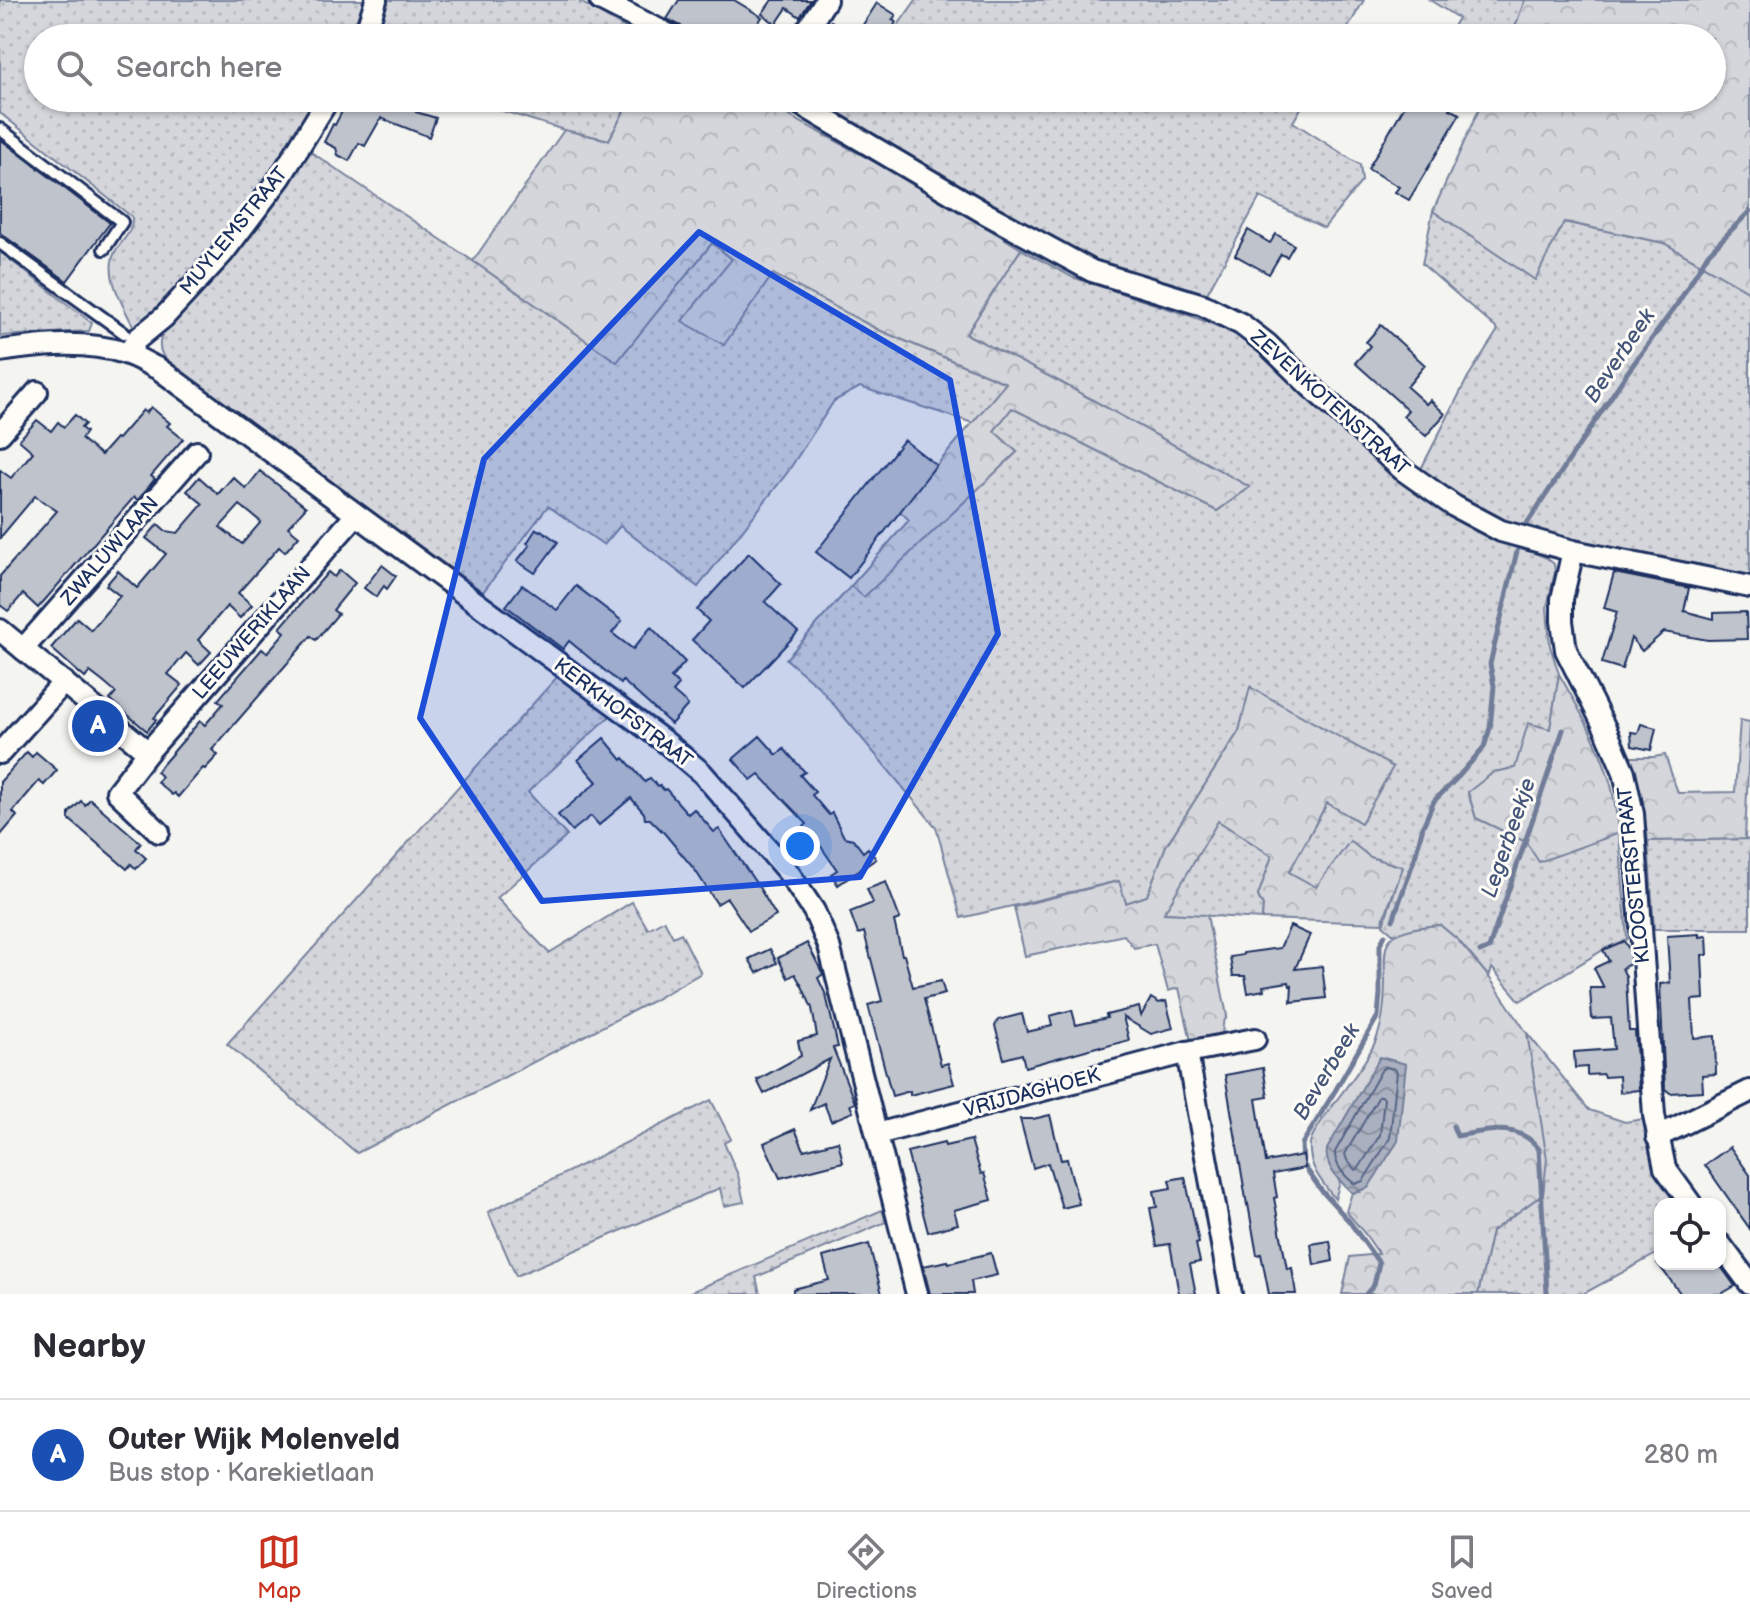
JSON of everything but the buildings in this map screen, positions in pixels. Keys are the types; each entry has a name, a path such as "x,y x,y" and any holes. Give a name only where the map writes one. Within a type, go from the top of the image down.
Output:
{"street":[{"path":"368,24 376,0"},
{"path":"600,0 647,24"},
{"path":"811,24 826,0"},
{"name":"MUYLEMSTRAAT","path":"129,354 136,340 164,317 223,253 280,178 320,112"},
{"name":"ZEVENKOTENSTRAAT","path":"814,112 983,212 1092,271 1203,305 1241,324 1267,344 1403,470 1454,506 1501,531 1573,551 1750,587"},
{"name":"KERKHOFSTRAAT","path":"0,351 53,344 101,347 129,354 159,369 664,741 702,773 788,872 814,911 829,946 917,1294"},
{"path":"0,434 37,392"},
{"name":"ZWALUWLAAN","path":"23,649 197,452"},
{"name":"LEEUWERIKLAAN","path":"159,832 117,792 148,752 356,515"},
{"name":"KLOOSTERSTRAAT","path":"1573,551 1562,599 1566,650 1624,772 1633,814 1657,1137 1665,1168 1687,1198"},
{"path":"0,630 148,752"},
{"path":"0,753 64,682"},
{"name":"VRIJDAGHOEK","path":"877,1134 1187,1052 1255,1039"},
{"path":"1187,1052 1231,1294"},
{"path":"1657,1137 1750,1091"},
{"path":"1726,1252 1750,1284"}],"lane":[{"path":"0,129 122,222 104,249"},
{"path":"0,243 124,333"}],"highlighted area":[{"path":"699,232 950,380 998,634 860,877 542,901 420,718 484,459"}],"green space":[{"path":"0,0 368,0 360,24 24,24 24,112 312,112 270,178 212,255 168,301 134,328 116,290 112,269 112,259 129,231 132,217 0,113"},
{"path":"388,0 577,0 618,24 380,24"},
{"path":"916,0 1364,0 1350,24 899,24"},
{"path":"1430,0 1525,0 1516,24 1454,24 1458,18"},
{"path":"1525,0 1750,0 1750,292 1664,243 1564,222 1535,280 1433,211 1478,112 1726,112 1726,24 1516,24"},
{"path":"506,112 624,112 609,140"},
{"path":"624,112 782,112 922,187 1021,249 966,334 1250,487 1217,511 1012,408 994,431 1017,452 864,597 851,586 909,520 899,510 1006,383 879,330 773,274 724,345 682,321 732,259 712,243 617,362 473,261 564,130 609,140"},
{"path":"836,112 1299,112 1293,122 1360,165 1362,181 1324,228 1260,197 1204,299 1076,255 834,115"},
{"path":"311,152 617,362 712,243 732,259 723,344 773,273 879,330 1006,383 973,423 860,387 834,401 787,473 698,587 620,526 604,545 548,506 483,592 177,369 161,353 165,330 259,226"},
{"path":"1433,211 1535,279 1563,222 1664,243 1750,292 1750,578 1672,560 1601,549 1506,526 1419,473 1468,377 1498,330 1422,264"},
{"path":"1021,249 1072,277 1232,332 1257,349 1323,414 1430,502 1476,529 1547,558 1554,564 1547,607 1550,646 1559,674 1550,729 1515,768 1494,772 1468,793 1476,818 1527,842 1539,861 1619,833 1627,939 1603,950 1520,1001 1492,968 1489,977 1458,940 1440,925 1415,928 1395,935 1383,925 1403,867 1370,857 1315,887 1288,873 1327,803 1251,687 1239,731 1166,846 1147,896 1126,903 1118,881 961,918 936,827 819,687 786,659 851,586 863,596 1017,452 994,431 1012,408 1217,511 1249,487 1062,383 966,334"},
{"path":"0,252 92,323 89,331 0,336"},
{"path":"1559,674 1602,759 1612,789 1619,833 1539,862 1526,842 1476,818 1468,792 1494,772 1515,768 1528,723 1550,729"},
{"path":"557,677 611,715 528,792 567,836 497,898 549,953 632,902 648,929 664,920 673,937 681,933 701,973 357,1153 227,1044"},
{"path":"1250,687 1393,767 1361,823 1327,803 1289,872 1316,887 1350,841 1370,857 1403,867 1382,923 1262,919 1263,906 1258,896 1272,856 1218,821 1164,913 1207,915 1227,1016 1222,1037 1191,1041 1179,988 1168,991 1155,944 1134,948 1124,935 1025,956 1014,907 1119,881 1126,903 1147,896 1166,846 1239,731"},
{"path":"1740,720 1750,722 1745,839 1648,841 1642,799 1630,757 1665,755 1678,793 1735,792"},
{"path":"1218,820 1272,856 1258,896 1263,906 1262,919 1163,913"},
{"path":"1750,839 1750,929 1654,929 1648,841"},
{"path":"1440,925 1458,940 1489,977 1527,1033 1547,1159 1543,1194 1492,1231 1478,1294 1342,1294 1350,1257 1379,1254 1346,1211 1352,1193 1360,1192 1331,1169 1340,1182 1335,1199 1314,1167 1310,1141 1376,1040 1384,1010 1388,942 1404,931"},
{"path":"1527,1033 1589,1110 1625,1122 1644,1119 1656,1164 1675,1198 1654,1198 1654,1255 1583,1294 1478,1294 1492,1231 1543,1194 1546,1159"},
{"path":"711,1100 731,1139 724,1143 738,1175 744,1202 724,1206 720,1188 516,1276 488,1212"},
{"path":"882,1210 886,1222 756,1277 760,1294 686,1294"}],"water":[{"path":"1380,1057 1406,1064 1398,1141 1368,1188 1352,1193 1330,1168 1327,1149"}],"waterway":[{"name":"Beverbeek","path":"1526,525 1627,373 1678,303 1708,254 1750,211"},
{"name":"Beverbeek","path":"1393,920 1434,801 1484,747 1490,728 1494,686 1490,664 1517,551"},
{"name":"Legerbeekje","path":"1480,952 1489,948 1563,730"},
{"name":"Beverbeek","path":"1366,1294 1374,1285 1379,1263 1303,1164 1302,1144 1378,1016 1380,945 1385,935"},
{"name":"Legerbeekje","path":"1453,1126 1457,1136 1511,1131 1531,1140 1539,1149 1547,1294"}],"place":[{"name":"Outer Wijk Molenveld","path":"98,726"}]}
